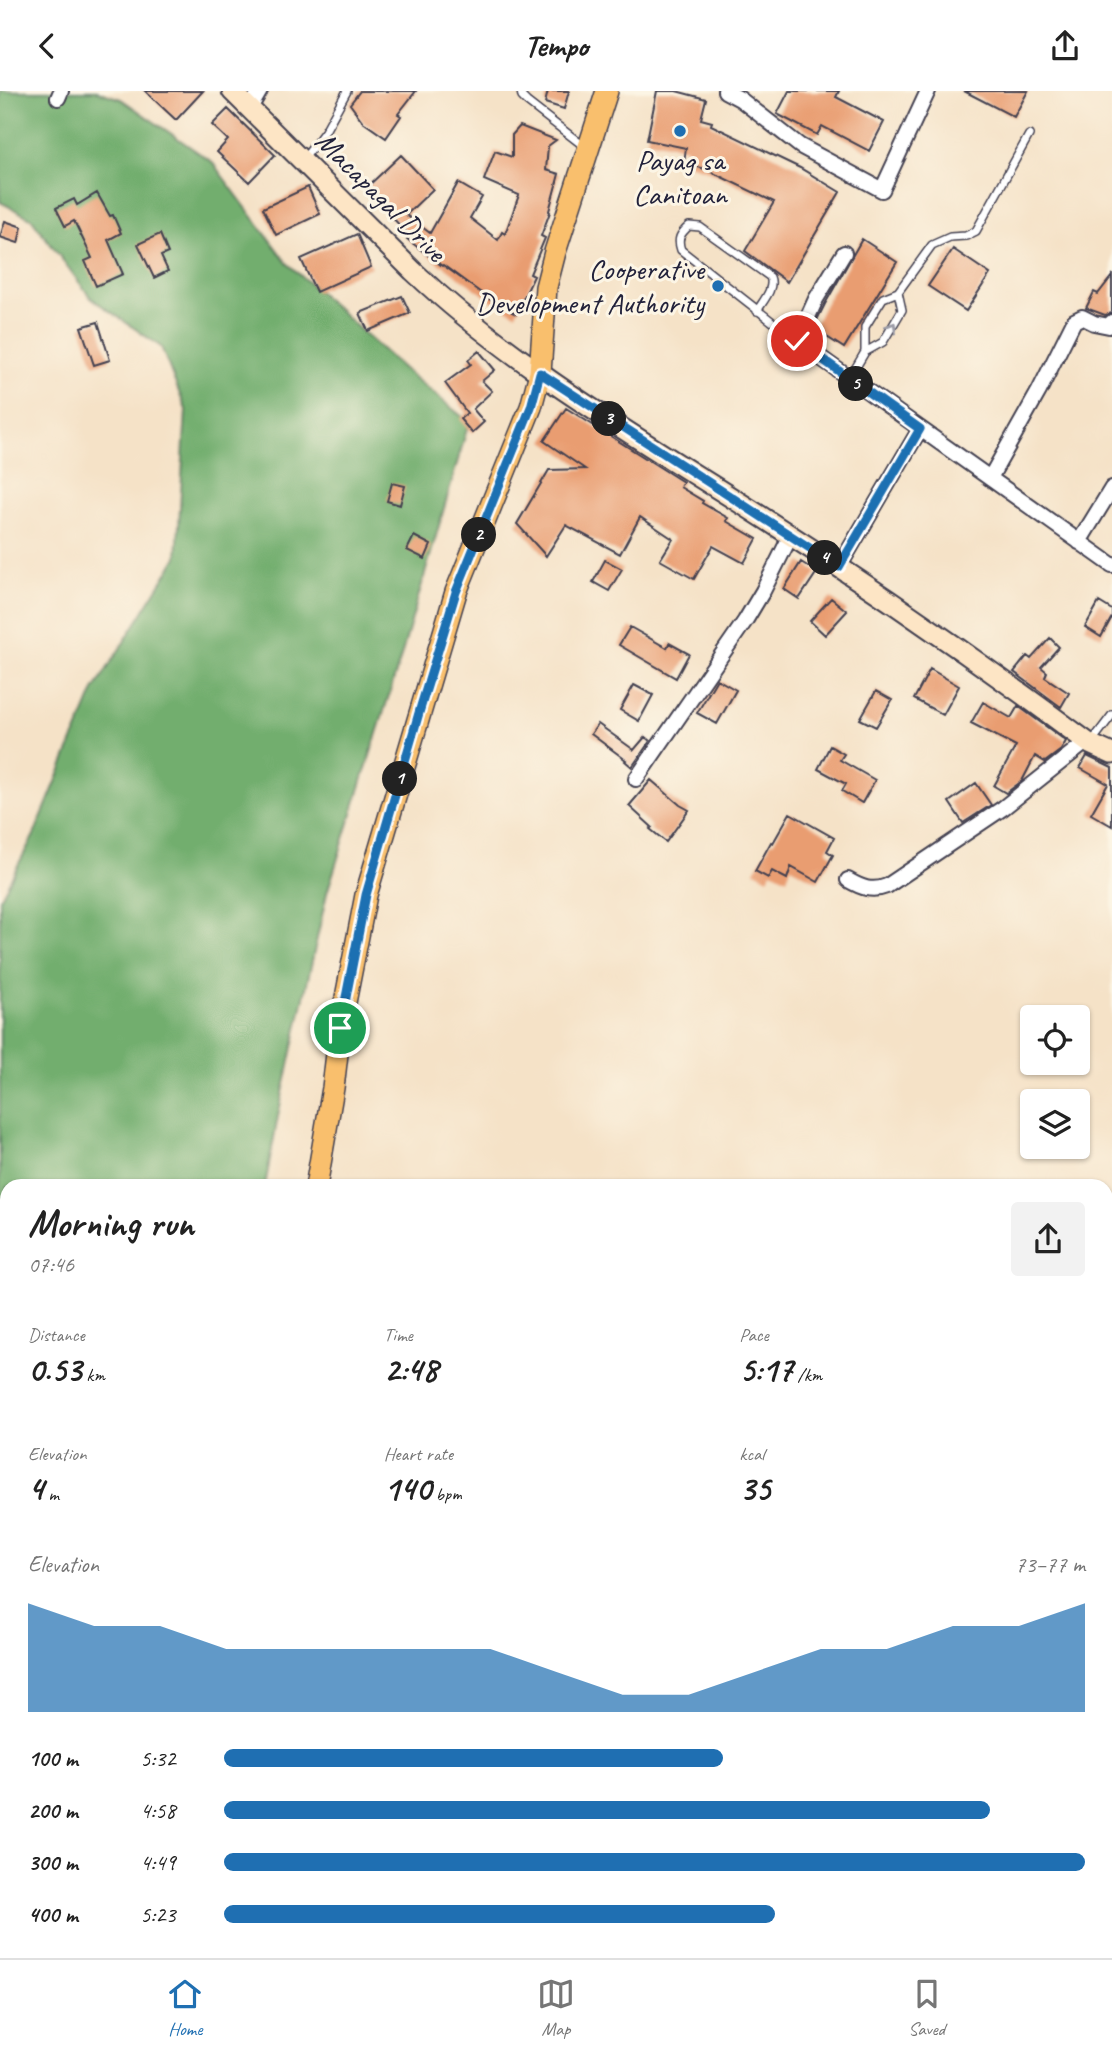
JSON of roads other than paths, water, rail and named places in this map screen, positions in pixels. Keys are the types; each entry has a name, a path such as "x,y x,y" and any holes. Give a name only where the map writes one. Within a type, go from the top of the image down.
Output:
{"main road":[{"path":"317,1179 340,1028 366,895 456,592 531,407 532,368 546,287 561,230 607,91"}],"street":[{"name":"Macapagal Drive","path":"232,91 255,100 302,161 442,299 483,333 532,368 839,567 961,650 1088,743 1112,754"},
{"path":"725,91 742,95 800,146 882,190 928,91"},
{"path":"844,253 816,299 797,341 1112,565"},
{"path":"990,478 1039,391 1074,321 1082,317 1109,326 1112,322"},
{"path":"839,567 920,429"},
{"path":"1079,542 1112,488"},
{"path":"636,779 746,621 791,535"},
{"path":"848,880 863,888 877,890 887,886 1003,808 1088,743"}],"lane":[{"path":"302,161 325,131 347,91"},
{"path":"521,91 527,102 588,149"},
{"path":"849,379 865,352 865,327 883,298 898,292 932,245 950,237 966,236 976,231 1029,135"},
{"path":"757,311 772,286 770,277 700,227 689,226 681,233 678,241 681,250 757,311 797,341"},
{"path":"865,352 884,342 902,310 898,292"},
{"path":"1088,743 1112,715"}],"place":[{"name":"Payag sa Canitoan","path":"680,131"},
{"name":"Cooperative Development Authority","path":"718,286"}]}
